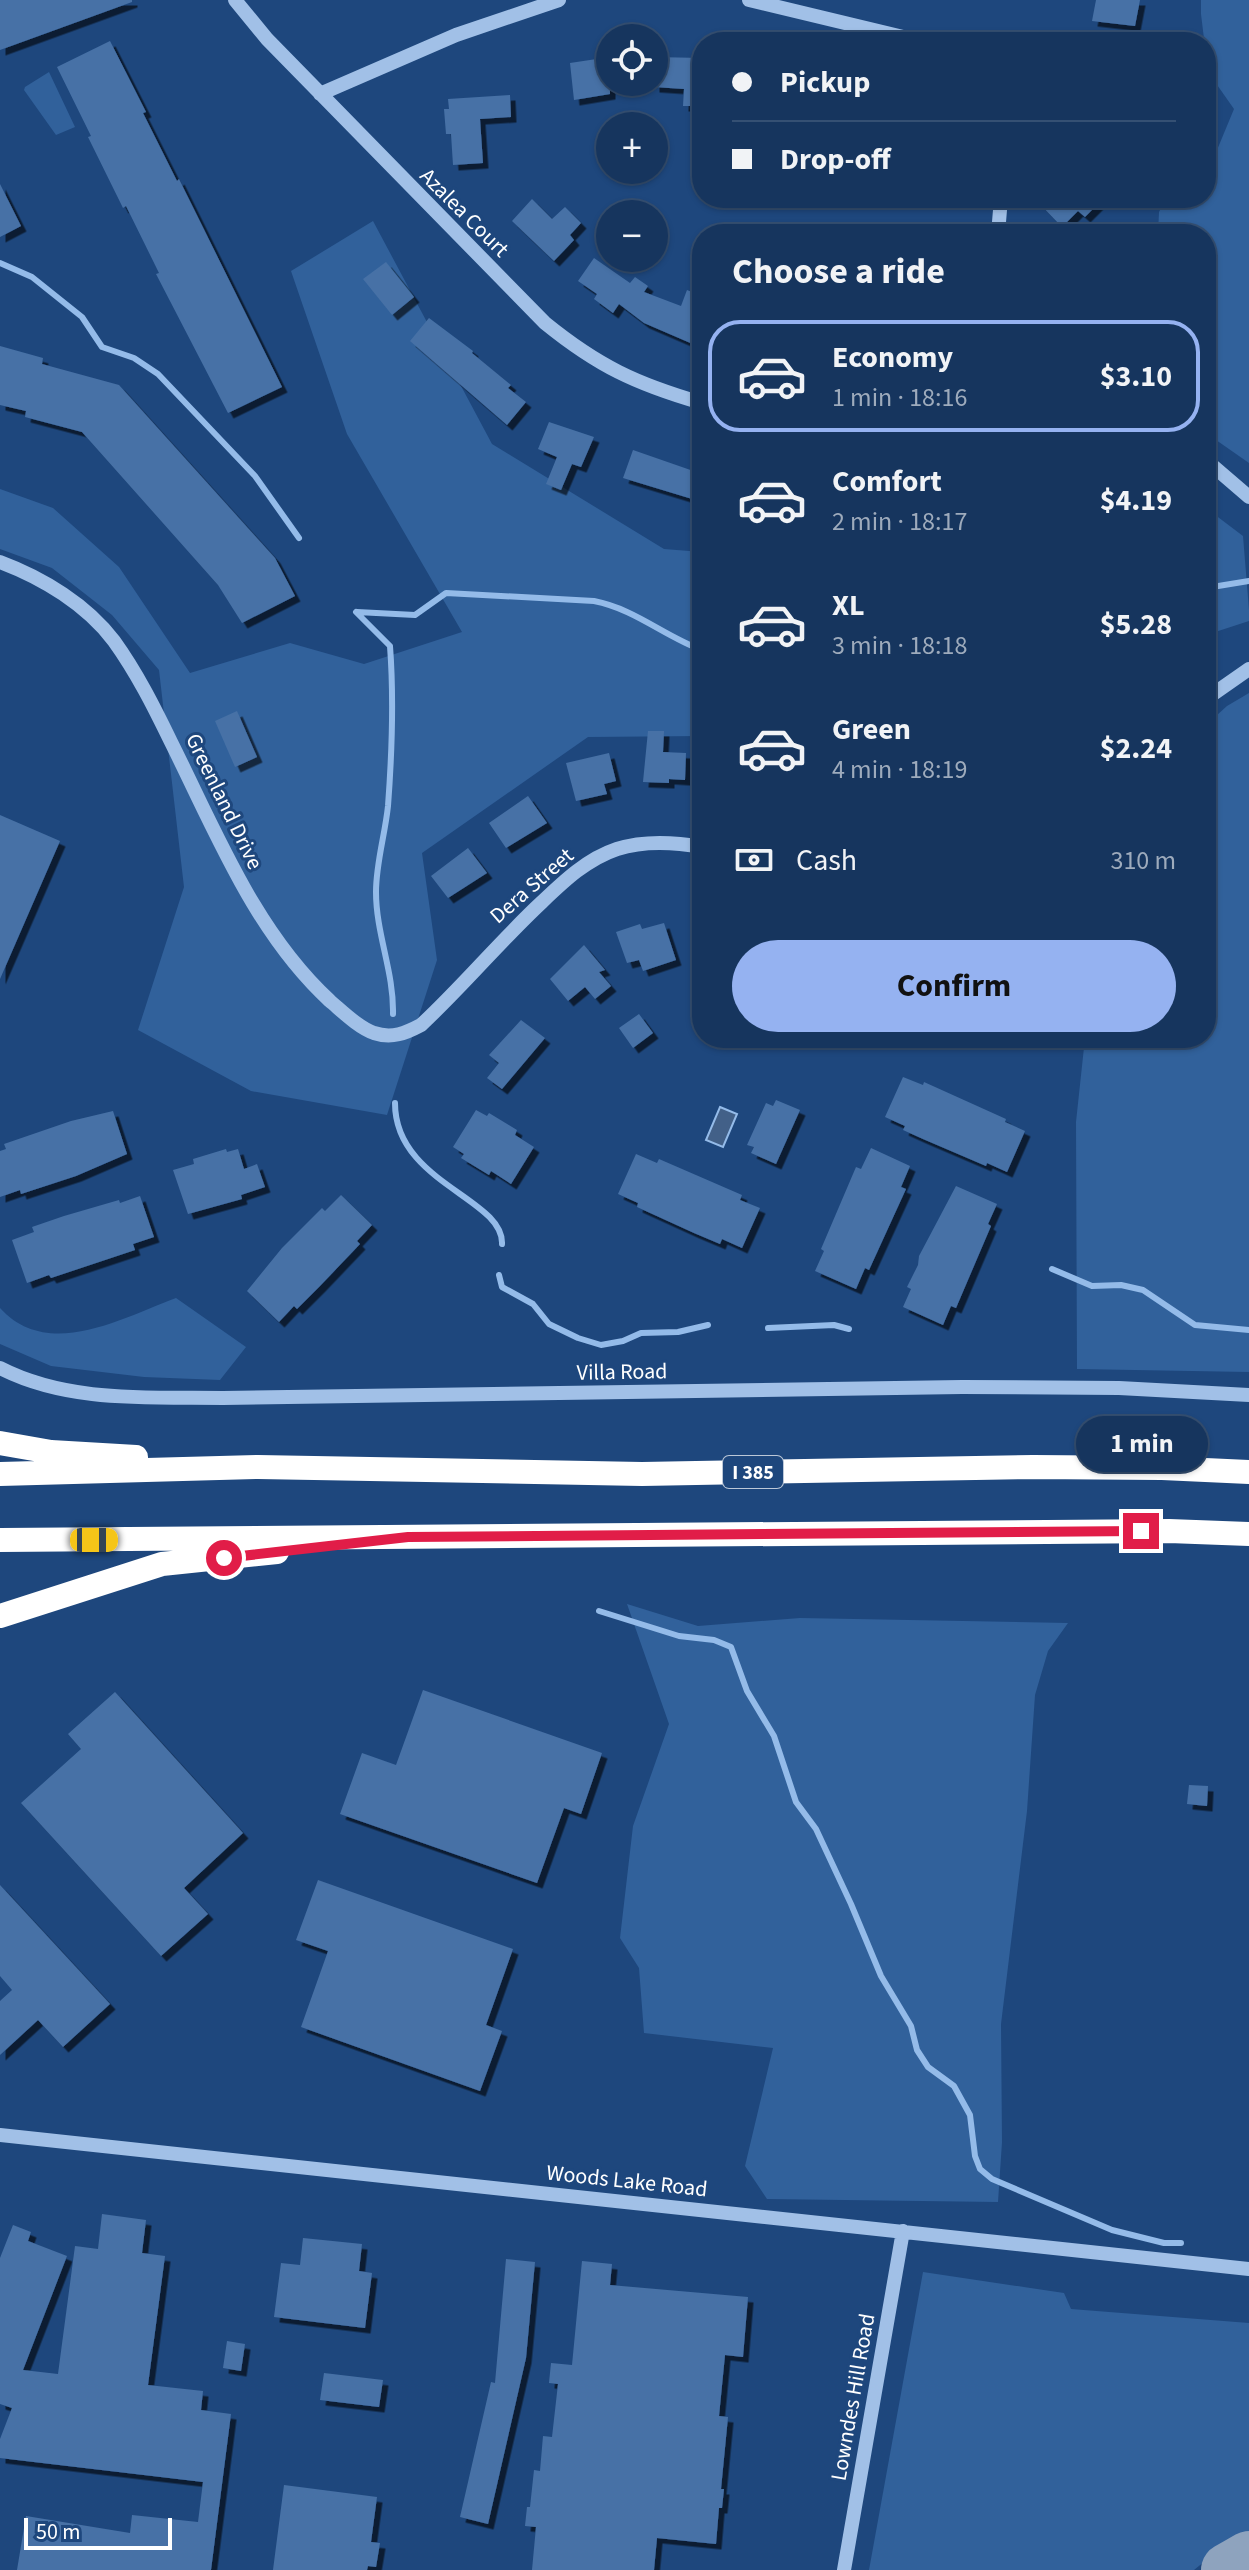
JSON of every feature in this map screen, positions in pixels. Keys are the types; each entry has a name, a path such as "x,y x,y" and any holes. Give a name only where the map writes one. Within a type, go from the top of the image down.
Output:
{"highway":[{"path":"0,1443 51,1452 258,1467"},
{"name":"I 385","path":"0,1474 258,1467 642,1474 1033,1467 1249,1472"},
{"path":"0,1540 1169,1531 1249,1534"},
{"path":"0,1616 162,1564 408,1537"}],"street":[{"name":"Azalea Court","path":"235,0 267,39 545,323 584,354 629,379 692,400"},
{"path":"320,94 456,35 559,0"},
{"path":"749,0 882,32"},
{"path":"1216,469 1249,497"},
{"name":"Greenland Drive","path":"0,562 53,588 89,614 112,639 150,699 243,887 271,932 320,992 348,1017 373,1033 391,1036 421,1025"},
{"path":"1216,692 1249,669"},
{"name":"Dera Street","path":"421,1025 508,934 591,861 616,850 642,844 670,842 692,845"},
{"name":"Villa Road","path":"0,1368 48,1386 117,1397 962,1387 1119,1388 1249,1395"},
{"name":"Woods Lake Road","path":"0,2135 1249,2269"},
{"name":"Lowndes Hill Road","path":"844,2570 903,2231"}],"shaded area":[{"path":"1201,0 1249,0 1249,463 1216,440 1216,224 1158,224 1161,208 1216,208 1216,151 1234,109 1216,83 1216,32 1203,32"},
{"path":"49,72 75,127 56,135 24,90"},
{"path":"373,221 492,444 664,549 692,551 692,736 588,737 422,853 437,960 387,1115 251,1091 138,1030 184,887 159,670 112,615 52,568 0,549 0,489 53,508 119,567 190,673 290,643 364,664 462,632 347,434 291,271"},
{"path":"1216,516 1243,536 1249,621 1216,632"},
{"path":"1249,693 1249,1372 1077,1369 1076,1122 1084,1048 1216,1048 1216,716"},
{"path":"720,1107 737,1114 723,1147 706,1140"},
{"path":"176,1298 246,1347 220,1380 144,1377 51,1366 0,1344 0,1308 19,1324 40,1332 63,1333 109,1324"},
{"path":"627,1604 698,1626 800,1618 1068,1623 1048,1651 1035,1695 1027,1811 1001,2024 1002,2142 998,2202 767,2199 745,2166 773,2048 644,2033 639,1968 620,1938 633,1826 669,1724"},
{"path":"923,2272 1064,2293 1071,2309 1249,2323 1249,2536 1227,2543 1194,2570 869,2570"}],"building":[{"path":"0,0 132,0 132,2 0,50"},
{"path":"1096,0 1140,0 1135,26 1092,21"},
{"path":"110,41 146,112 143,113 282,387 228,413 156,274 159,273 126,206 123,208 57,67"},
{"path":"668,57 692,58 692,106 683,106 684,89 668,88"},
{"path":"596,59 598,96 574,100 570,63"},
{"path":"510,95 511,117 480,119 483,163 453,165 451,134 446,134 444,109 449,109 448,99"},
{"path":"0,184 21,226 0,237"},
{"path":"532,199 552,219 565,207 581,223 570,235 574,240 554,261 512,221"},
{"path":"1044,208 1094,208 1085,217 1078,211 1065,224 1059,224"},
{"path":"594,258 596,272 614,272 630,283 635,277 648,286 644,292 681,306 687,290 692,292 692,344 644,323 619,304 613,313 594,299 597,294 578,281"},
{"path":"386,262 414,297 392,315 363,279"},
{"path":"429,318 473,351 526,402 507,425 410,341"},
{"path":"0,346 43,358 42,364 119,385 275,558 295,596 242,623 218,585 82,432 25,417 26,411 0,405"},
{"path":"549,422 594,437 581,467 572,464 561,490 546,484 557,457 538,449"},
{"path":"633,450 692,471 692,499 623,478"},
{"path":"237,711 257,757 235,767 215,721"},
{"path":"648,731 664,731 663,752 686,753 685,780 643,782"},
{"path":"609,753 616,781 604,784 607,794 576,801 566,763"},
{"path":"528,796 547,823 506,848 489,823"},
{"path":"0,815 60,841 0,979"},
{"path":"468,848 487,873 448,898 431,876"},
{"path":"664,923 676,960 643,971 639,960 627,963 616,932 640,924 642,929"},
{"path":"584,945 605,970 599,972 611,986 595,999 585,987 568,1001 550,979"},
{"path":"639,1014 653,1033 633,1048 619,1028"},
{"path":"521,1020 545,1038 502,1089 487,1078 499,1063 489,1055"},
{"path":"903,1077 923,1085 924,1082 1006,1119 1005,1122 1025,1131 1007,1172 903,1130 905,1126 885,1117"},
{"path":"776,1100 800,1110 776,1164 751,1153 754,1147 747,1145 766,1103 773,1106"},
{"path":"476,1110 487,1116 489,1113 517,1130 515,1135 534,1147 511,1184 461,1158 464,1154 453,1147"},
{"path":"113,1111 127,1154 76,1176 21,1194 20,1190 0,1197 0,1151 6,1149 4,1144 71,1121"},
{"path":"871,1148 910,1166 901,1187 906,1189 869,1270 865,1268 856,1289 815,1271 824,1251 821,1249 856,1167 861,1169"},
{"path":"226,1149 227,1152 238,1149 244,1169 257,1164 265,1187 241,1195 242,1199 188,1214 173,1170 194,1164 193,1159"},
{"path":"636,1154 657,1163 659,1159 742,1195 740,1200 760,1208 742,1248 722,1239 720,1244 694,1233 637,1207 638,1203 618,1194"},
{"path":"956,1186 997,1204 988,1224 991,1226 956,1308 951,1306 943,1325 903,1307 919,1256"},
{"path":"341,1195 372,1225 357,1241 360,1244 320,1286 279,1322 247,1291 282,1248 322,1208 325,1211"},
{"path":"140,1196 154,1237 133,1244 135,1250 27,1283 12,1240 34,1232 32,1227 64,1216"},
{"path":"423,1690 602,1753 581,1814 564,1808 537,1883 340,1814 362,1753 396,1765"},
{"path":"115,1692 243,1833 184,1888 208,1914 161,1956 21,1803 81,1749 68,1734"},
{"path":"1189,1785 1208,1786 1207,1806 1187,1804"},
{"path":"318,1880 513,1949 486,2025 502,2031 480,2091 301,2027 328,1951 296,1940"},
{"path":"0,1885 110,2004 63,2047 38,2020 0,2055 0,2001 12,1990 0,1976"},
{"path":"102,2214 146,2220 142,2253 165,2256 148,2385 203,2391 201,2410 231,2414 211,2570 17,2570 26,2516 130,2533 132,2515 198,2522 203,2482 0,2458 0,2439 12,2408 0,2404 0,2258 13,2225 31,2232 28,2241 67,2256 23,2370 58,2374 75,2246 98,2249"},
{"path":"303,2238 362,2244 359,2271 372,2273 365,2328 274,2317 281,2263 300,2265"},
{"path":"506,2259 535,2262 526,2358 488,2524 460,2517 491,2382 495,2383"},
{"path":"582,2261 612,2264 610,2285 748,2297 743,2357 725,2355 719,2416 728,2417 721,2489 724,2489 716,2544 657,2538 654,2570 532,2570 536,2527 525,2526 527,2507 530,2507 534,2470 540,2471 543,2436 552,2437 558,2384 549,2383 551,2363 572,2365"},
{"path":"227,2341 245,2344 241,2371 223,2368"},
{"path":"324,2373 383,2380 379,2407 320,2400"},
{"path":"284,2485 377,2497 371,2542 380,2543 376,2567 368,2566 367,2570 273,2570"}],"waterway":[{"path":"0,263 32,277 82,317 102,347 134,358 158,374 255,476 299,538"},
{"path":"1216,586 1249,581"},
{"path":"357,612 415,615 446,593 594,601 623,610 692,646"},
{"path":"356,612 390,646 391,766 376,892 393,1014"},
{"path":"395,1103 400,1130 412,1152 429,1171 486,1214 498,1228 502,1244"},
{"path":"1052,1269 1092,1286 1121,1285 1143,1290 1195,1325 1249,1330"},
{"path":"499,1275 502,1287 533,1304 549,1324 601,1345 623,1341 641,1333 678,1332 708,1325"},
{"path":"768,1328 834,1325 849,1329"},
{"path":"599,1611 679,1636 714,1640 731,1647 747,1691 774,1736 796,1802 816,1829 881,1976 911,2026 917,2050 928,2067 954,2086 970,2115 975,2156 980,2169 992,2179 1112,2230 1164,2243 1181,2243"}],"taxiway":[{"path":"1228,2570 1249,2558"}],"route":[{"path":"224,1558 408,1537 1141,1531"}]}
